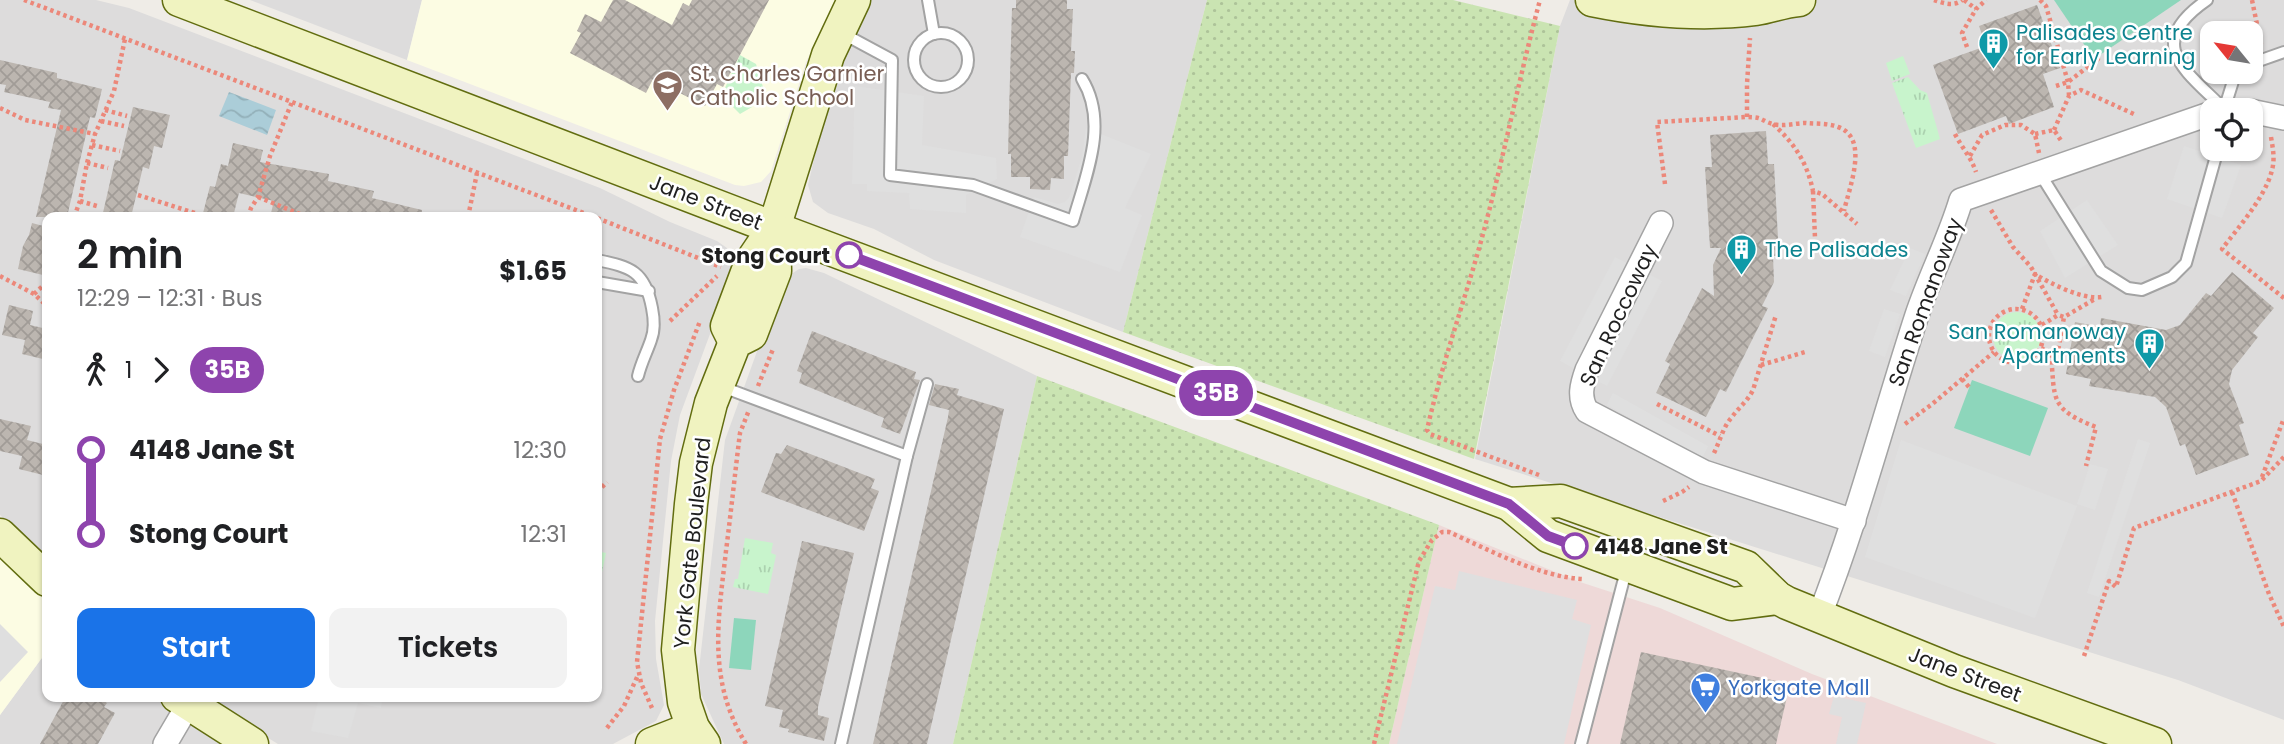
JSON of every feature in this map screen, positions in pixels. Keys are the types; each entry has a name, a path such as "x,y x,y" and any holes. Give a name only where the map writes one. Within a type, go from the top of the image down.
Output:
{"main road":[{"name":"Jane Street","path":"179,0 774,228 1509,504 1548,536 1627,566 1732,604 1778,598"},
{"path":"774,228 828,55 854,0"},
{"path":"1592,0 1637,8 1696,12 1756,9 1799,0"},
{"name":"York Gate Boulevard","path":"699,736 684,702 678,650 696,463 703,432 735,342 751,334 775,271 774,228"},
{"name":"Jane Street","path":"1509,504 1561,501 1746,567 1778,598 1819,617 1954,671 2155,744"},
{"path":"1627,566 1640,530"},
{"path":"0,535 42,572"},
{"path":"185,702 252,744"},
{"path":"652,744 699,736"}],"street":[{"name":"San Romanoway","path":"1819,617 1854,521 1918,312 1952,230 1961,200 2039,164 2074,160 2200,117"},
{"name":"San Roccoway","path":"1661,223 1587,370 1581,391 1582,404 1587,411 1704,472 1854,521"},
{"path":"165,744 183,702"}],"lane":[{"path":"928,0 934,34"},
{"path":"2207,0 2188,13 2177,26 2174,39 2175,53 2182,66 2212,98"},
{"path":"838,31 892,60 915,64"},
{"path":"934,34 951,35 964,46 968,62 961,78 946,86 930,84 922,79 915,64 915,56 921,42 934,34"},
{"path":"2263,59 2284,52"},
{"path":"892,60 890,175 972,185 1073,221 1095,137 1096,112 1092,95 1082,79"},
{"path":"2039,164 2101,271 2128,288 2142,290 2172,277 2186,263 2215,161"},
{"path":"602,261 628,268 643,279 649,291 654,318 652,338 643,355 638,376"},
{"path":"602,283 649,291"},
{"path":"841,744 907,456 927,384"},
{"path":"719,385 907,456"},
{"path":"1581,744 1627,566"}],"path":[{"path":"24,0 579,212"},
{"path":"1540,0 1490,207 1427,430 1430,434 1546,477"},
{"path":"1934,0 1944,4 1959,3 1963,0 1976,9"},
{"path":"1967,47 1962,33 1976,9 1986,0"},
{"path":"2040,0 2046,6 2068,82 2069,96 2054,130"},
{"path":"2252,0 2256,21"},
{"path":"76,212 95,134 114,91 125,38"},
{"path":"1747,117 1746,84 1751,38"},
{"path":"2056,86 2068,82 2098,59 2097,56"},
{"path":"2078,74 2077,81 2081,90 2137,116"},
{"path":"2069,96 2081,90"},
{"path":"250,212 258,197 292,102"},
{"path":"0,108 25,120 95,134"},
{"path":"105,110 127,116"},
{"path":"1665,184 1657,122 1761,117 1789,139 1806,164 1813,191 1815,238"},
{"path":"101,121 124,126"},
{"path":"1773,124 1829,125 1839,127 1852,137 1857,152 1844,211"},
{"path":"1970,156 1982,135 2005,125 2021,125 2035,134 2054,130"},
{"path":"2277,125 2272,173 2251,210 2222,249 2284,298"},
{"path":"2054,130 2074,160"},
{"path":"1955,134 1962,149 1970,156 1978,178"},
{"path":"2035,134 2039,164"},
{"path":"92,145 120,151"},
{"path":"87,163 108,168"},
{"path":"469,212 477,173"},
{"path":"1813,191 1822,194 1857,224"},
{"path":"138,195 192,212"},
{"path":"258,197 295,212"},
{"path":"80,201 100,208"},
{"path":"1998,203 1989,206 2004,233 2035,274 2057,316"},
{"path":"602,221 721,265 713,288"},
{"path":"2035,274 2060,288 2099,298 2064,317 2057,316 2042,325"},
{"path":"2022,309 2035,274"},
{"path":"652,338 718,275"},
{"path":"0,276 34,294 42,301"},
{"path":"34,294 42,290"},
{"path":"2009,309 2022,309 2034,315 2042,325 2043,341 2035,356 2018,363 2001,358 1994,352 1989,333 1994,321 2009,309"},
{"path":"652,708 638,673 637,662 660,439 674,390 703,313"},
{"path":"1663,501 1682,492 1704,472 1731,417 1748,400 1776,315"},
{"path":"2051,354 2058,351 2064,317"},
{"path":"746,744 724,695 717,660 717,626 740,433 774,346"},
{"path":"2041,348 2051,354"},
{"path":"1760,365 1805,352"},
{"path":"1897,428 1918,415 1994,352"},
{"path":"2051,354 2053,389 2060,407 2071,416 2096,427 2086,466"},
{"path":"1962,379 1969,387"},
{"path":"1657,404 1720,436"},
{"path":"2260,481 2284,418"},
{"path":"2084,656 2109,581 2116,587 2134,528 2260,481 2284,457"},
{"path":"602,487 607,482"},
{"path":"2232,492 2269,594 2284,627"},
{"path":"1374,744 1419,561 1432,540 1442,531 1564,578 1586,579"},
{"path":"607,728 624,706 638,673"}],"shaded area":[{"path":"0,0 96,0 129,8 600,188 717,241 727,248 733,263 730,280 680,415 671,461 655,621 656,659 664,705 656,721 613,744 278,744 210,702 602,702 602,212 42,212 42,555 0,515"},
{"path":"250,0 422,0 407,60"},
{"name":"St. Charles Garnier Catholic School","path":"422,0 836,0 806,62 771,171 761,182 744,186 735,185 407,60"},
{"path":"869,0 1207,0 1123,332 934,260 874,229 828,213 813,202 808,185 832,83"},
{"path":"1570,0 2284,0 2284,720 2178,680 1475,459 1560,26"},
{"path":"855,86 924,96 922,145 996,158 997,179 966,195 966,213 910,209 909,193 867,191 867,184 852,184"},
{"path":"1086,128 1151,154 1125,208 1142,215 1120,272 1020,237 1034,197 1058,204 1069,198 1082,157"},
{"path":"2184,146 2200,151 2200,161 2229,161 2241,165 2222,218 2167,199"},
{"path":"2087,200 2118,245 2065,278 2040,231"},
{"path":"1910,248 1925,254 1906,296 1890,290"},
{"path":"1615,257 1662,281 1607,386 1560,361"},
{"path":"806,268 824,273 1037,376 953,744 724,744 701,694 699,669 725,440 777,296 787,277"},
{"path":"1884,309 1900,314 1885,357 1869,351"},
{"path":"1613,393 1708,446 1702,458 1607,405"},
{"path":"2138,439 2150,443 2099,597 2087,593"},
{"path":"1901,440 2077,506 2035,618 1865,557"},
{"path":"2090,464 2108,469 2095,510 2077,504"},
{"path":"1439,525 1580,582 1660,608 1812,674 1997,744 1389,744"},
{"path":"0,555 42,595 42,658 0,715"},
{"path":"1459,571 1577,600 1572,619 1591,625 1564,744 1397,744 1435,586 1455,590"},
{"path":"0,624 28,652 0,682"},
{"path":"42,658 42,702 161,702 221,744 0,744 0,715"},
{"path":"1834,696 1866,703 1857,744 1836,744 1842,717 1829,714"},
{"path":"318,702 382,702 381,708 358,703 348,738 311,731"}],"green space":[{"path":"1207,0 1453,0 1560,26 1474,459 1123,332"},
{"path":"2054,0 2181,0 2094,59"},
{"path":"740,55 756,64 763,87 752,107 740,114 730,104 724,90"},
{"path":"1903,56 1910,74 1892,81 1886,63"},
{"path":"1908,77 1920,90 1927,93 1940,139 1916,148 1892,83"},
{"path":"2017,312 2026,313 2034,319 2040,327 2040,345 2034,353 2026,359 2017,360 2008,359 2000,353 1994,345 1993,336 1994,327 2000,319 2008,313"},
{"path":"1037,376 1439,525 1389,744 953,744"},
{"path":"1972,380 2048,408 2030,456 1954,428"},
{"path":"745,538 773,543 771,553 776,555 768,594 733,587 735,579 738,579"},
{"path":"602,552 606,553 602,572"},
{"path":"734,618 756,620 751,670 729,668"}],"water":[{"path":"229,92 276,110 267,135 219,116"}],"building":[{"path":"613,0 625,0 672,25 683,3 689,6 692,0 769,0 723,87 717,84 705,106 653,79 646,93 570,53 581,33 577,31 585,14 601,22"},
{"path":"1016,0 1067,0 1067,9 1073,9 1071,51 1075,51 1074,73 1071,73 1068,156 1064,156 1064,179 1051,178 1050,190 1030,189 1030,177 1011,177 1011,154 1008,154 1009,112 1012,8 1016,8"},
{"name":"Palisades Centre for Early Learning","path":"2037,5 2060,68 2043,74 2054,107 2009,124 2006,116 1958,134 1933,65 1986,46 1979,26"},
{"path":"0,60 57,73 57,78 102,89 95,118 90,117 68,212 42,212 42,217 36,217 61,110 48,108 50,102 4,92 6,85 0,84"},
{"path":"133,107 170,115 162,148 154,146 149,169 143,167 132,212 103,212 115,160 120,161"},
{"name":"The Palisades","path":"1766,131 1768,164 1774,164 1779,256 1773,256 1774,282 1762,306 1768,308 1726,392 1720,389 1706,417 1656,393 1670,364 1665,361 1702,288 1714,296 1713,265 1721,248 1710,248 1705,167 1712,167 1710,135"},
{"path":"233,143 263,150 260,162 329,174 328,181 374,191 372,198 422,212 271,212 274,201 239,193 234,212 203,212 210,186 215,187 221,164 228,166"},
{"path":"32,223 42,226 42,275 18,269 23,246"},
{"name":"San Romanoway Apartments","path":"2232,272 2274,308 2253,333 2258,337 2232,370 2229,384 2244,423 2239,425 2249,455 2196,475 2185,444 2180,446 2166,407 2155,397 2089,386 2091,379 2066,374 2075,322 2100,327 2101,318 2166,330 2180,325 2206,293 2211,296"},
{"path":"9,305 33,311 30,325 42,328 42,359 22,354 25,340 2,335"},
{"path":"812,331 916,372 914,379 920,380 900,434 881,427 884,418 799,383 802,373 797,371"},
{"path":"935,384 959,389 957,395 1004,409 927,744 873,744 948,417 949,410 929,405"},
{"path":"0,419 31,426 27,440 42,444 42,475 19,469 22,456 0,451"},
{"path":"787,445 875,479 871,488 879,491 864,531 761,492 776,453 781,454"},
{"path":"802,541 854,553 818,707 818,715 829,718 824,741 788,732 789,729 779,727 783,710 765,706"},
{"name":"Yorkgate Mall","path":"1641,652 1790,684 1776,744 1620,744"},
{"path":"63,702 106,702 104,707 115,713 98,744 40,744"}],"bus line":[{"name":"35B","path":"849,255 1509,504 1548,536 1575,546"}],"place":[{"name":"Palisades Centre for Early Learning","path":"1993,71"},
{"name":"St. Charles Garnier Catholic School","path":"667,112"},
{"name":"Stong Court","path":"849,255"},
{"name":"The Palisades","path":"1742,276"},
{"name":"San Romanoway Apartments","path":"2149,370"},
{"name":"4148 Jane St","path":"1575,546"},
{"name":"Yorkgate Mall","path":"1705,714"}]}
